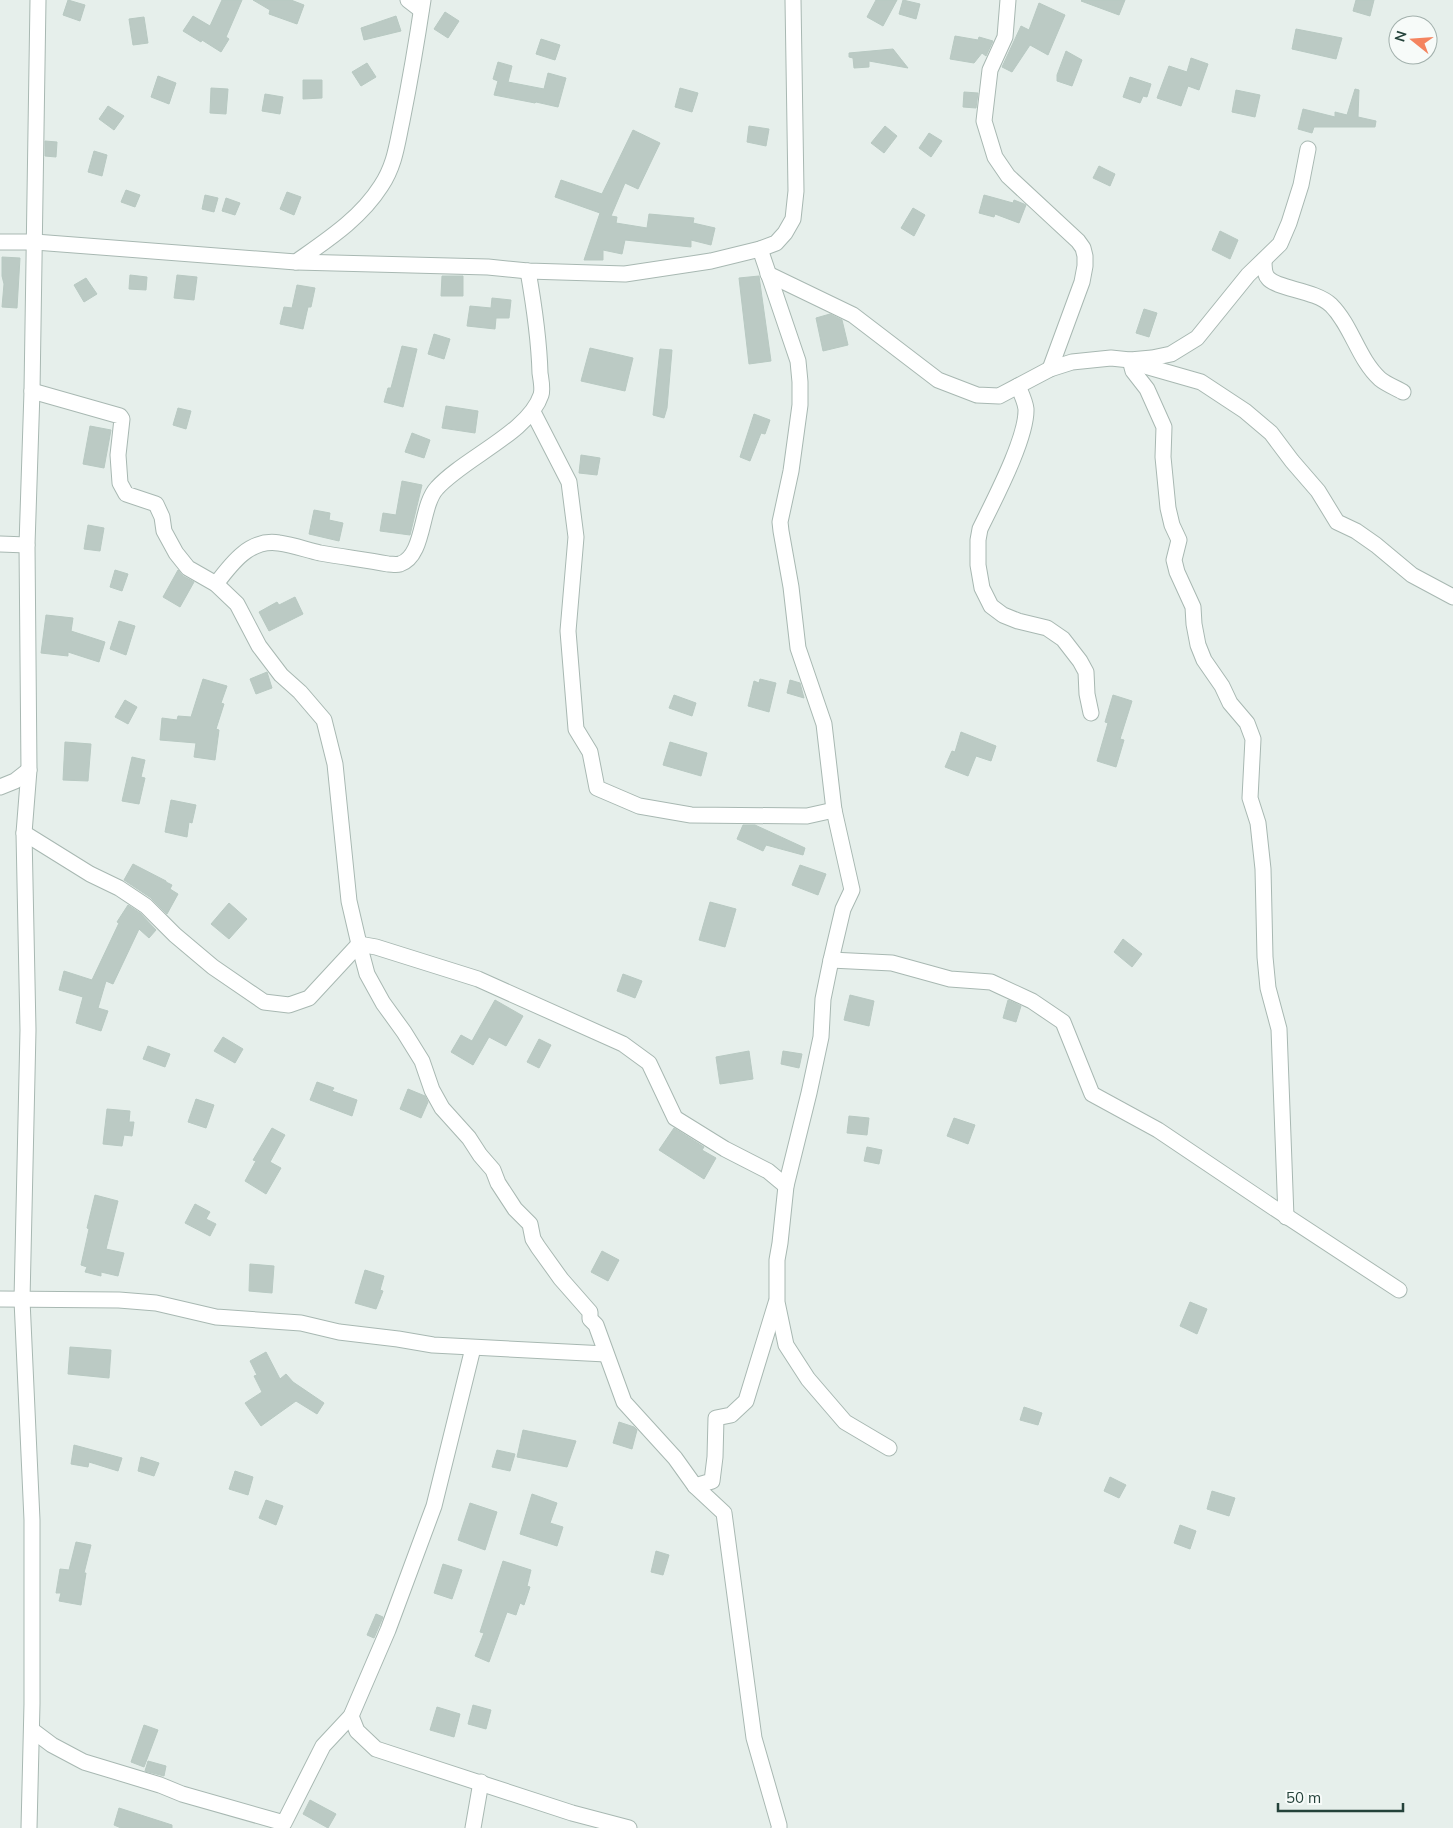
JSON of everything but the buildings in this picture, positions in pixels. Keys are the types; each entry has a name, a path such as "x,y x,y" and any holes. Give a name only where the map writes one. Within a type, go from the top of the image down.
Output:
{"street":[{"path":"29,1828 32,1730 32,1520 22,1300 28,1030 24,833 29,770 27,545 32,391 38,0"},
{"path":"296,262 344,228 369,203 382,185 394,162 422,5 408,0"},
{"path":"0,242 35,242 296,262 488,267 528,271 624,274 712,261 760,249 776,243 785,233 793,219 796,191 792,0"},
{"path":"1008,0 1005,37 990,70 984,121 995,157 1008,176 1078,240 1085,256 1082,282 1050,369"},
{"path":"768,274 853,315 938,380 965,391 988,396 999,396 1050,369 1072,362 1111,358 1131,360 1152,358 1171,354 1197,338 1234,292 1280,244 1301,185 1308,149"},
{"path":"760,249 798,361 800,405 791,471 780,522 791,587 798,648 824,724 834,810 852,890 843,909 831,960 823,999 821,1037 786,1186 777,1260 777,1302 786,1345 808,1379 845,1422 889,1448"},
{"path":"1264,260 1265,274 1273,282 1314,294 1330,305 1353,335 1370,369 1381,380 1403,392"},
{"path":"216,584 232,563 244,552 270,542 279,542 320,553 388,564 399,564 407,560 414,551 426,506 434,491 444,480 512,431 533,412 541,394 539,336 528,271"},
{"path":"1131,360 1138,364 1201,382 1246,411 1271,433 1318,491 1337,522 1356,531 1376,545 1412,575 1453,597"},
{"path":"1131,360 1133,371 1147,390 1164,427 1163,457 1168,508 1179,540 1174,560 1177,572 1193,607 1198,645 1204,660 1222,686 1230,703 1247,723 1253,739 1250,798 1258,823 1263,869 1266,973 1279,1030 1286,1217"},
{"path":"1018,386 1026,405 1026,414 1020,440 980,529 978,565 982,588 991,606 1003,615 1047,628 1063,639 1080,660 1086,672 1087,694 1091,713"},
{"path":"32,391 120,416 122,419 118,455 120,483 126,494 156,504 162,517 164,531 176,553 188,568 216,584 237,604 260,646 281,675 300,692 324,720 336,764 349,901 358,944 367,974 383,1003 422,1061 432,1090 442,1108 469,1138 480,1156 493,1170 498,1183 515,1209 530,1224 532,1239 538,1248 561,1279 590,1312 590,1319 596,1326 624,1402 675,1458 695,1486 724,1512 754,1738 779,1828"},
{"path":"533,412 569,482 576,537 568,632 576,728 590,752 597,788 639,806 691,815 807,816 834,810"},
{"path":"0,544 27,545"},
{"path":"0,788 29,770"},
{"path":"24,833 90,874 119,888 146,906 175,935 198,954 264,1002 289,1005 309,998 358,944"},
{"path":"358,944 376,947 478,980 623,1044 649,1064 675,1118 725,1149 768,1171 786,1186"},
{"path":"831,960 892,963 950,979 992,982 1032,1001 1063,1022 1092,1094 1158,1130 1286,1217 1399,1290"},
{"path":"0,1299 119,1300 156,1303 216,1318 300,1323 339,1332 434,1345 606,1354"},
{"path":"695,1486 712,1482 716,1418 731,1415 746,1401 777,1302"},
{"path":"32,1730 52,1745 84,1762 160,1785 182,1794 284,1823 323,1746 352,1716 388,1630 434,1506 473,1348"},
{"path":"352,1716 357,1731 376,1749 572,1813 628,1828"},
{"path":"473,1828 481,1782"}]}
